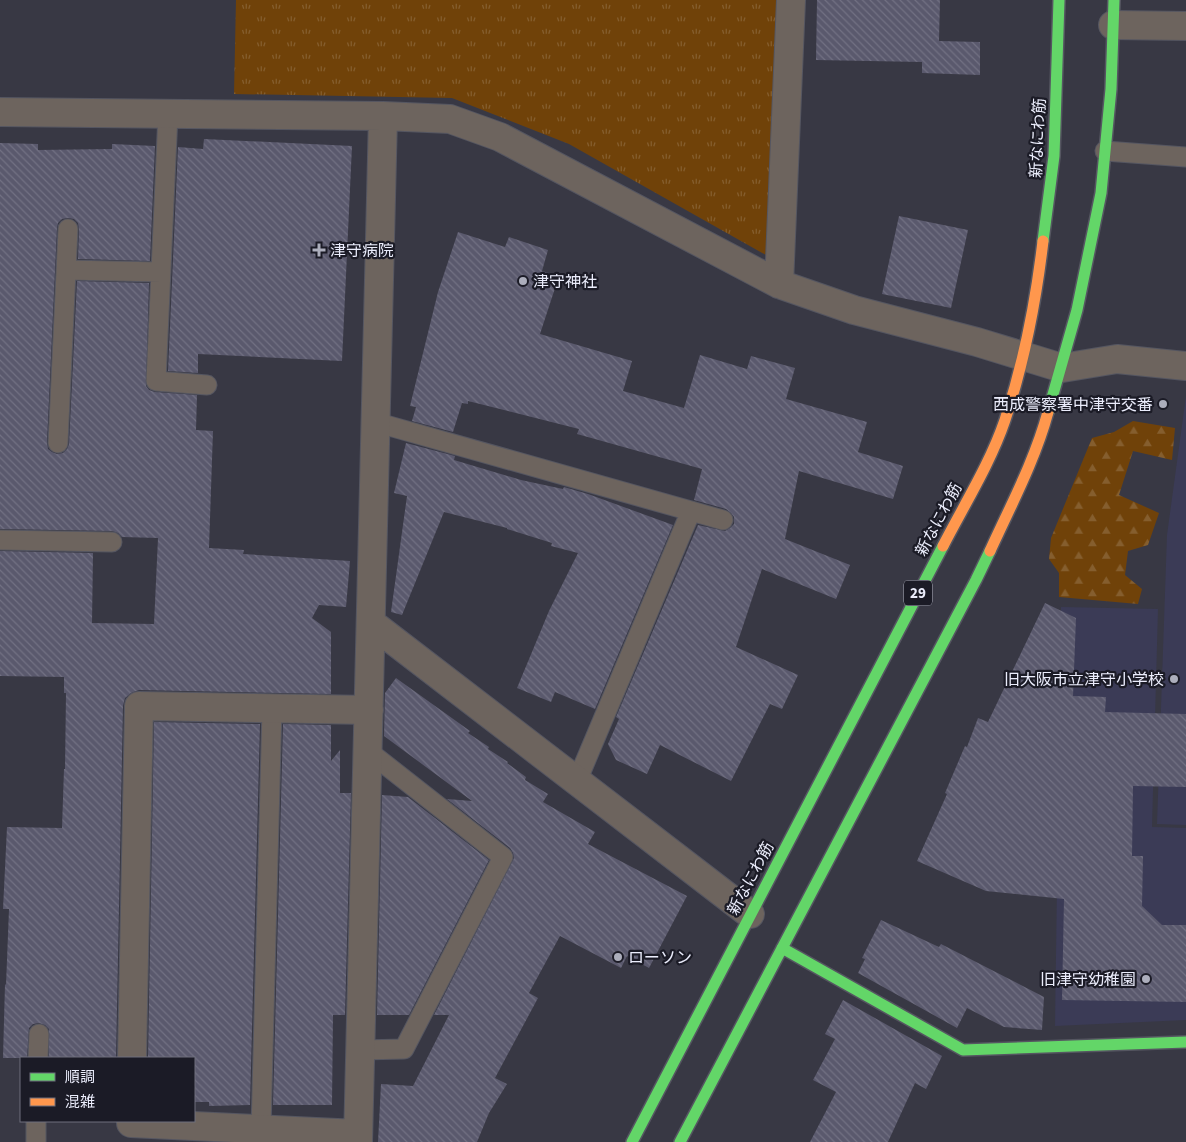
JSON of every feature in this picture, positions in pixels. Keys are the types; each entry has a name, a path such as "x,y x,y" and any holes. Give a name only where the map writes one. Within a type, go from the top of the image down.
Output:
{"main road":[{"name":"新なにわ筋","path":"632,1142 993,450 1005,420 1027,340 1040,268 1054,156 1058,0"},
{"path":"680,1142 976,580 1029,468 1042,434 1062,368 1084,281 1101,192 1111,89 1114,13"},
{"path":"782,948 963,1050 1186,1042"}],"street":[{"path":"780,284 791,0"},
{"path":"1114,13 1186,26"},
{"path":"0,112 383,116 450,119 500,137 780,284 854,310 976,342 1062,368 1118,359 1186,366"},
{"path":"131,1122 358,1138 383,116"},
{"path":"371,623 750,914"},
{"path":"132,1057 139,706 369,710"}],"lane":[{"path":"168,114 156,380 207,385"},
{"path":"1105,151 1186,157"},
{"path":"58,444 68,229"},
{"path":"66,270 161,272"},
{"path":"375,422 723,520"},
{"path":"577,781 691,511"},
{"path":"0,540 112,542"},
{"path":"261,1130 272,708"},
{"path":"360,1050 404,1049 503,856 368,751"},
{"path":"38,1057 39,1034"},
{"path":"36,1122 36,1142"}],"shaded area":[{"name":"旧大阪市立津守小学校","path":"1186,396 1186,825 1157,824 1167,535"},
{"path":"1061,607 1158,609 1152,827 1186,828 1186,1020 1055,1026"}],"green space":[{"path":"236,0 781,0 773,259 569,144 452,98 234,94"},
{"path":"1133,421 1175,428 1172,460 1133,451 1119,495 1159,513 1148,545 1128,551 1125,575 1142,589 1138,604 1059,597 1059,573 1049,559 1051,538 1092,438 1114,432"}],"building":[{"path":"817,0 940,0 939,41 980,42 980,75 922,73 922,62 816,60"},
{"path":"204,139 352,146 342,361 198,354 198,373 168,371 178,147 203,149"},
{"path":"0,143 38,144 38,150 112,149 112,144 155,146 150,261 78,259 78,223 74,219 68,218 62,219 58,223 48,449 57,454 63,453 69,444 77,281 149,283 146,386 149,390 155,392 197,395 196,430 213,431 209,548 244,550 243,554 350,561 346,607 319,605 312,618 331,632 331,694 139,690 125,698 123,706 116,1057 49,1057 49,1029 39,1023 33,1024 29,1028 27,1057 3,1058 9,909 3,909 7,827 62,828 66,693 64,693 64,677 0,676 0,551 93,553 92,623 154,624 158,538 122,537 112,531 0,529"},
{"path":"899,216 968,230 951,308 882,294"},
{"path":"458,232 505,247 509,237 548,250 542,271 559,276 540,334 632,361 623,391 684,408 700,355 747,369 751,356 795,368 786,399 867,422 858,452 903,466 893,499 799,471 785,539 850,565 836,599 762,569 736,647 798,675 782,709 770,704 731,781 660,745 647,774 616,760 608,744 619,719 616,717 698,525 725,531 734,524 734,517 726,509 694,500 702,469 577,434 579,429 468,401 468,404 462,403 453,432 412,421 416,407 410,406 438,292"},
{"path":"406,443 455,456 454,460 521,480 563,489 564,487 588,494 673,525 595,709 555,692 551,702 517,688 549,611 578,553 551,546 552,543 507,528 444,512 402,615 391,612 407,496 394,493"},
{"path":"1045,603 1076,618 1073,696 1106,697 1105,712 1186,714 1186,787 1133,786 1132,856 1143,856 1142,906 1162,925 1186,925 1186,1002 1062,1000 1064,899 986,891 917,861 978,718 988,722"},
{"path":"396,678 470,731 468,733 489,747 488,749 526,777 525,780 548,794 543,802 595,832 588,844 687,896 649,968 627,956 621,968 560,936 529,993 538,998 495,1078 507,1084 489,1113 477,1142 378,1142 381,1084 413,1086 449,1015 434,1015 514,858 510,848 447,799 472,801 384,736 385,693"},
{"path":"154,722 260,724 250,1105 209,1106 209,1102 195,1102 195,1057 148,1057"},
{"path":"283,724 331,725 331,761 340,750 340,793 351,793 345,1015 333,1015 332,1105 273,1105"},
{"path":"382,795 408,797 489,860 409,1015 377,1015"},
{"path":"881,920 939,947 941,944 1044,997 1042,1030 1004,1027 967,1008 957,1028 858,973 865,959 862,958"},
{"path":"843,1000 942,1056 926,1089 915,1083 888,1142 810,1142 836,1092 813,1080 835,1039 825,1034"}],"traffic: fast":[{"path":"1043,241 1054,156 1059,0"},
{"path":"1048,412 1077,310 1101,193 1111,89 1114,0"},
{"path":"632,1142 943,546"},
{"path":"680,1142 990,551"},
{"path":"782,948 963,1050 1186,1042"}],"traffic: slow":[{"path":"943,546 984,468 1005,420 1018,376 1028,331 1043,241"},
{"path":"990,551 1029,465 1048,412"}],"place":[{"name":"津守病院","path":"319,250"},
{"name":"津守神社","path":"523,281"},
{"name":"西成警察署中津守交番","path":"1163,404"},
{"name":"旧大阪市立津守小学校","path":"1174,679"},
{"name":"ローソン","path":"618,957"},
{"name":"旧津守幼稚園","path":"1146,979"}]}
